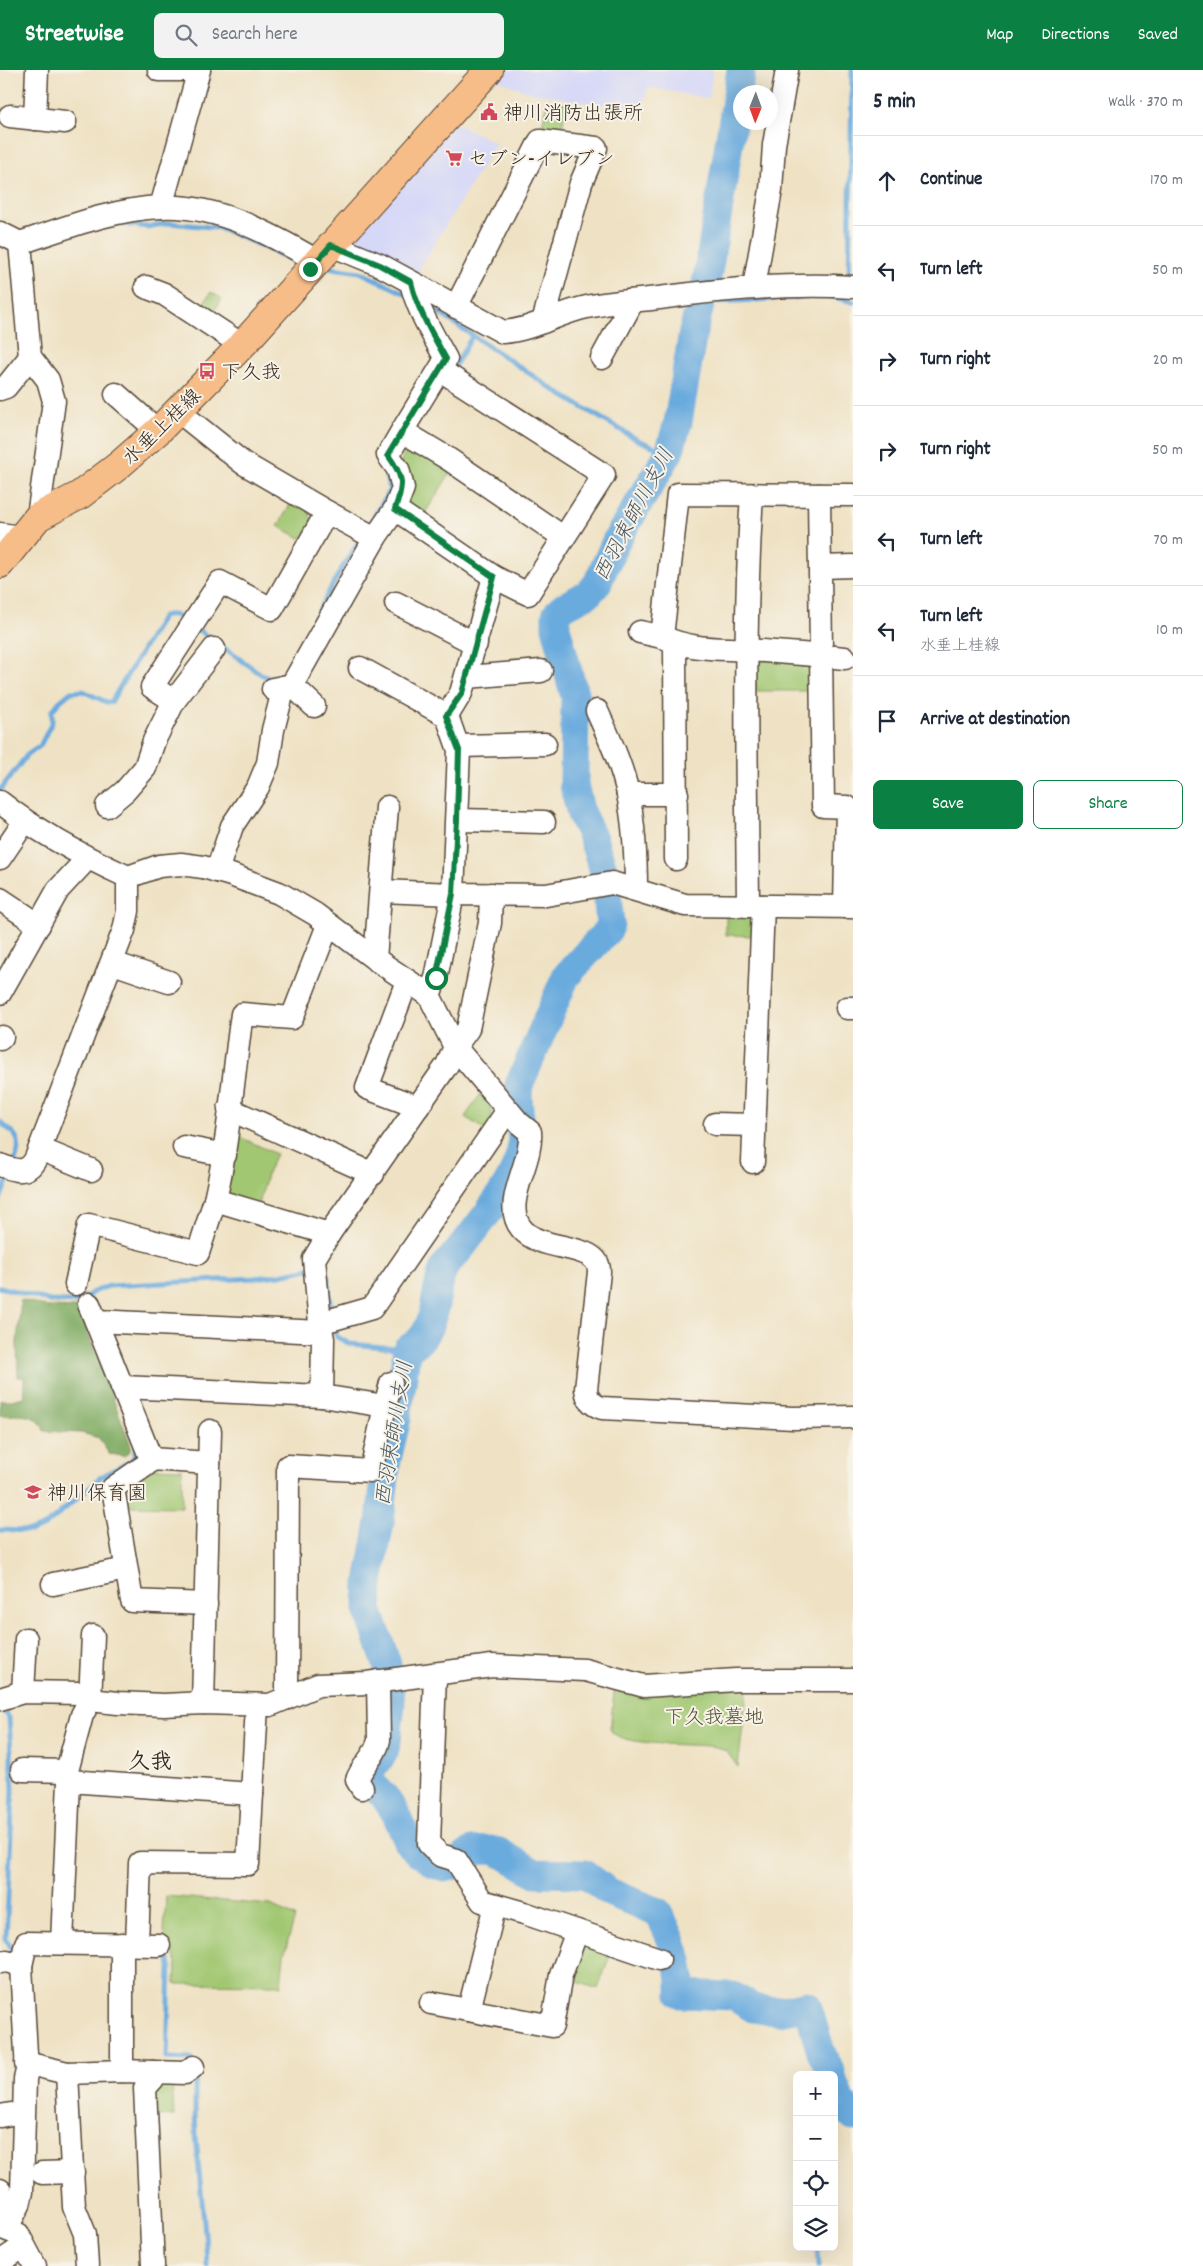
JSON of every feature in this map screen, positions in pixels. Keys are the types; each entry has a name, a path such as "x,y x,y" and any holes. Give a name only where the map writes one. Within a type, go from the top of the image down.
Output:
{"main road":[{"name":"水垂上桂線","path":"0,564 20,529 80,495 118,466 178,411 242,345 320,259 481,72"}],"street":[{"path":"35,119 37,70"},
{"path":"159,70 188,70"},
{"path":"161,207 199,70"},
{"path":"754,287 771,190 774,145 787,70"},
{"path":"10,116 65,122"},
{"path":"456,307 540,141 596,148 581,182 543,322"},
{"path":"0,233 20,243 80,223 132,210 161,207 203,211 240,222 320,259 380,265 415,294 456,307 503,332 543,322 587,307 754,287 801,285 850,287"},
{"path":"20,243 30,357 48,380 54,401 20,529"},
{"path":"146,286 164,294 242,345"},
{"path":"216,871 232,826 258,787 268,763 272,730 283,687 368,534 395,509 402,488 394,464 388,455 409,435 446,374 446,359 415,294"},
{"path":"602,358 629,308 629,302"},
{"path":"0,389 6,387 30,357"},
{"path":"395,509 494,577 528,594 604,476 446,374"},
{"path":"116,394 158,431"},
{"path":"178,411 243,463 326,512 368,534"},
{"path":"409,435 447,458 563,537"},
{"path":"676,860 676,794 669,640 678,494 853,495"},
{"path":"752,495 747,571 746,650 755,906 753,1162"},
{"path":"381,891 546,895 607,884 636,889 686,905 849,907 847,808 823,806 819,495"},
{"path":"174,702 152,687 220,582 272,609 326,512"},
{"path":"821,567 853,566"},
{"path":"446,716 462,693 494,577"},
{"path":"396,603 476,644"},
{"path":"640,632 712,649 845,658"},
{"path":"108,806 125,791 145,768 154,741 174,702 214,649"},
{"path":"360,668 446,716 458,746 453,894 436,978 429,995"},
{"path":"467,677 541,671"},
{"path":"283,687 314,706"},
{"path":"597,711 621,768 628,794 636,866 636,889"},
{"path":"458,746 545,744"},
{"path":"628,794 676,794"},
{"path":"0,802 25,821 87,859 128,877 159,866 181,864 216,871 279,893 429,995 455,1047 530,1135 530,1150 514,1203 514,1214 517,1221 526,1234 541,1242 593,1256 599,1268 586,1389 588,1397 594,1404 602,1408 793,1418 853,1417"},
{"path":"375,959 387,807"},
{"path":"457,820 544,822"},
{"path":"0,858 25,821"},
{"path":"0,993 58,890 87,859"},
{"path":"8,1168 23,1170 31,1167 40,1149 124,930 128,911 128,877"},
{"path":"322,1396 326,1323 314,1259 329,1234 447,1065 455,1047 468,1030 490,923 491,894"},
{"path":"0,898 39,924"},
{"path":"76,1284 89,1225 198,1253 216,1200 225,1155 229,1109 242,1014 292,1018 328,925"},
{"path":"112,963 169,982"},
{"path":"407,981 367,1088 418,1107"},
{"path":"229,1109 372,1174"},
{"path":"150,1459 93,1312 326,1323 372,1308 518,1121"},
{"path":"715,1124 754,1125"},
{"path":"184,1147 225,1155"},
{"path":"40,1149 91,1170"},
{"path":"216,1200 329,1234"},
{"path":"287,1698 288,1466 371,1471 391,1383"},
{"path":"122,1387 322,1396 385,1406"},
{"path":"203,1703 210,1431"},
{"path":"150,1459 209,1463"},
{"path":"150,1459 146,1465 112,1488 132,1601 206,1604"},
{"path":"53,1584 126,1569"},
{"path":"62,1943 68,1776 82,1715 90,1700 93,1636"},
{"path":"26,1639 9,1696 80,1694 90,1700 164,1705 203,1703 257,1706 270,1705 318,1685 385,1680 492,1666 585,1670 644,1686 736,1680 853,1680"},
{"path":"435,1674 421,1788 429,1844 440,1855 459,1863 482,1901 659,1959"},
{"path":"362,1788 357,1780 361,1769 377,1750 385,1680"},
{"path":"122,2071 126,1949 140,1863 248,1864 257,1706"},
{"path":"22,1770 252,1794"},
{"path":"469,2010 495,1905"},
{"path":"432,2003 552,2026 561,1975 577,1931"},
{"path":"3,2227 19,2205 22,2192 26,2063 17,1958 26,1943 62,1943 126,1949 159,1945"},
{"path":"26,2063 67,2073 122,2071 185,2073 192,2067"},
{"path":"153,2072 153,2078 145,2088 154,2266"},
{"path":"67,2073 74,2207 86,2234 87,2266"},
{"path":"42,2173 73,2172"},
{"path":"0,2190 3,2227"},
{"path":"3,2227 18,2234 35,2266"},
{"path":"0,2262 24,2246"}],"shaded area":[{"path":"503,70 713,70 709,99 648,87 641,112 529,92 495,79"},
{"path":"455,123 496,143 417,273 358,244 355,232"}],"green space":[{"path":"547,100 566,103 561,136 541,133"},
{"path":"211,292 222,299 211,316 200,308"},
{"path":"409,446 451,472 420,521 403,509 399,464"},
{"path":"292,501 309,511 312,522 302,539 278,526"},
{"path":"760,660 803,663 811,671 811,691 753,691 753,667"},
{"path":"726,913 748,914 755,921 754,936 726,935"},
{"path":"482,1092 492,1111 491,1119 485,1130 465,1117"},
{"path":"236,1135 276,1154 268,1171 258,1208 225,1193 234,1161"},
{"path":"21,1300 48,1307 78,1308 130,1443 130,1451 124,1456 109,1454 99,1438 82,1433 44,1431 37,1420 32,1417 0,1415 0,1400 24,1397 24,1377 18,1377 17,1342"},
{"path":"154,1468 182,1469 182,1507 121,1506 125,1487"},
{"name":"下久我墓地","path":"615,1684 748,1685 738,1767 727,1752 717,1747 658,1744 627,1739 616,1735 610,1729"},
{"path":"166,1896 271,1905 295,1917 284,1955 281,1985 175,1984 176,1961 173,1952 163,1951"},
{"path":"589,1944 611,1952 598,1989 569,1979 579,1948"},
{"path":"172,2079 174,2116 153,2117 152,2087"}],"waterway":[{"name":"西羽束師川支川","path":"741,70 707,279 693,332 678,422 669,453 616,541 597,584 588,594 561,608 556,615 556,627 575,697 574,785 581,814 592,836 605,875 610,923 609,929 566,976 519,1085 518,1101 522,1142 518,1163 505,1188 487,1214 444,1268 430,1324 425,1334 417,1343 407,1349 397,1418 387,1459 380,1522 369,1582 368,1609 387,1664 391,1703 384,1752 368,1775 369,1781 384,1796 396,1814 409,1844 418,1853 437,1865 444,1868 452,1866 472,1851 491,1850 499,1852 535,1873 585,1874 609,1892 658,1912 676,1952 680,1971 681,1994 733,1996 753,2008 765,2010 779,2011 807,2005 821,2052 830,2071"},
{"path":"849,282 852,70"},
{"path":"116,223 147,227 169,223 221,228 295,261"},
{"path":"325,267 360,272 406,294"},
{"path":"829,296 853,302"},
{"path":"719,302 808,297"},
{"path":"427,305 560,394 638,440 669,453"},
{"path":"453,369 473,335"},
{"path":"367,528 390,490 386,476 390,469"},
{"path":"196,628 261,674 270,678 280,678 288,669 339,573 361,538"},
{"path":"0,790 27,755 40,746 52,722 52,711 59,702 71,692 83,691 106,702 111,702 163,616 176,616 187,622"},
{"path":"0,1122 15,1136 19,1144 14,1164"},
{"path":"0,1199 10,1174"},
{"path":"0,1287 50,1301 80,1302 93,1292 109,1286 254,1278 309,1269"},
{"path":"322,1270 326,1272 328,1277 331,1313"},
{"path":"332,1324 337,1337 350,1344 407,1349"},
{"path":"0,1530 32,1531 45,1526 101,1477 133,1460 136,1448"},
{"path":"1,1705 9,1718 13,1789 6,1939 13,1951 19,1951"},
{"path":"160,1954 168,1954 170,1967 167,2058 191,2059"},
{"path":"196,2072 195,2121 207,2266"},
{"name":"西羽束師川支川","path":"838,2094 853,2117"},
{"path":"818,2251 819,2266"}],"place":[{"name":"神川消防出張所","path":"489,112"},
{"name":"セブン-イレブン","path":"454,158"},
{"name":"下久我","path":"207,371"},
{"name":"神川保育園","path":"33,1492"}],"district":[{"name":"久我","path":"150,1760"}],"route":[{"path":"310,269 331,245 380,265 411,282 428,324 446,359 388,455 398,470 402,488 395,509 494,577 462,693 446,716 459,750 457,820 453,894 436,978"}]}
